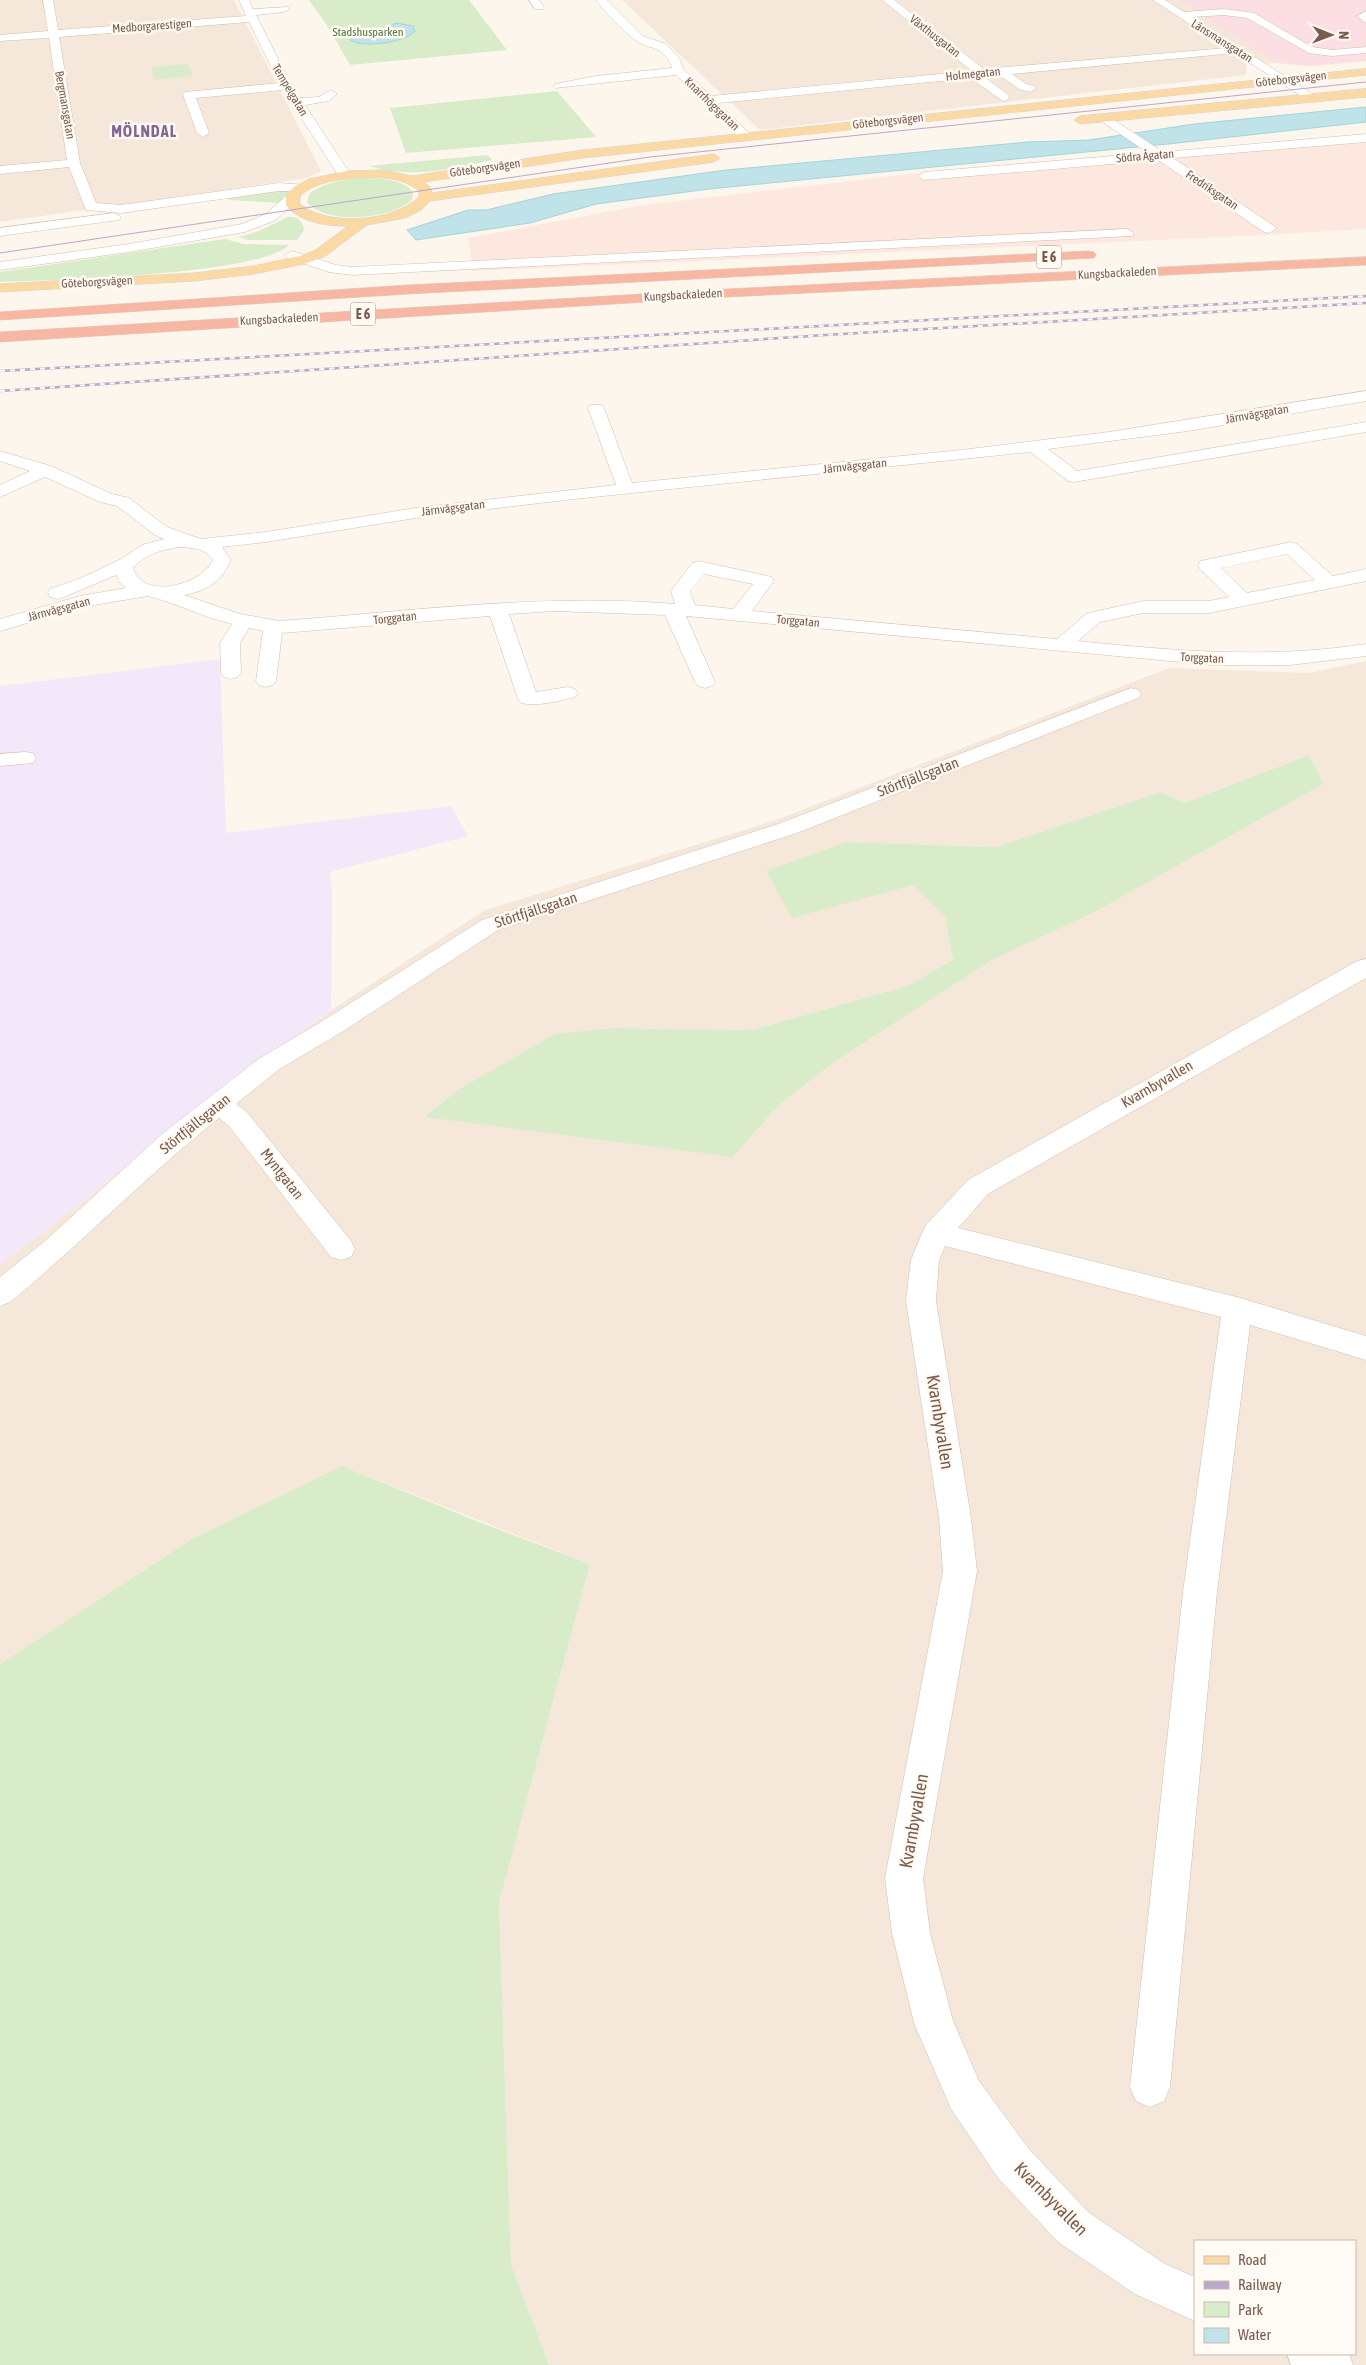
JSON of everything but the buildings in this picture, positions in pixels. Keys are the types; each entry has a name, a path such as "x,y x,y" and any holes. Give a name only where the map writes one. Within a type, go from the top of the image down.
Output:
{"highway":[{"name":"Kungsbackaleden","path":"0,316 120,307 722,273 1106,255"},
{"name":"Kungsbackaleden","path":"0,337 727,293 1366,261"},
{"path":"0,306 120,307"}],"main road":[{"name":"Göteborgsvägen","path":"292,198 302,188 320,180 345,175 376,174 411,180 583,154 1283,79 1366,72"},
{"name":"Göteborgsvägen","path":"1068,121 1366,93"},
{"name":"Göteborgsvägen","path":"300,212 320,219 364,221 406,213 419,206 426,198 728,156"},
{"path":"411,180 425,190 426,198"},
{"path":"292,198 293,204 300,212"},
{"name":"Göteborgsvägen","path":"293,259 311,239 320,219"},
{"name":"Göteborgsvägen","path":"0,288 194,276 254,270 324,250 364,221"}],"street":[{"name":"Bergmansgatan","path":"48,0 74,163 91,207"},
{"name":"Tempelgatan","path":"244,0 286,86 345,175"},
{"name":"Knarrhögsgatan","path":"601,0 634,42 662,46 675,60 679,71 745,136"},
{"name":"Växthusgatan","path":"888,0 977,73 1003,97"},
{"name":"Länsmansgatan","path":"1158,0 1313,98"},
{"name":"Medborgarestigen","path":"0,38 251,15 284,9"},
{"name":"Länsmansgatan","path":"1181,15 1227,12 1245,14 1250,15 1309,50 1332,53 1366,50"},
{"path":"1366,14 1362,16 1366,20"},
{"name":"Holmegatan","path":"709,100 977,73 1236,50"},
{"name":"Knarrhögsgatan","path":"645,63 679,71"},
{"path":"559,86 596,79 679,71"},
{"path":"1001,71 1023,88 1030,88"},
{"path":"203,133 189,95 286,86"},
{"path":"296,102 329,98 332,94"},
{"name":"Fredriksgatan","path":"1105,118 1269,229"},
{"name":"Södra Ågatan","path":"924,176 1157,153 1366,138"},
{"path":"0,170 74,163"},
{"name":"Göteborgsvägen","path":"91,207 121,209 279,187 302,188"},
{"path":"0,266 227,232 262,223 292,198"},
{"path":"0,232 184,208 249,205"},
{"path":"263,207 300,212"},
{"path":"293,259 334,269 352,271 752,250 1127,234"},
{"name":"Järnvägsgatan","path":"0,609 73,588 160,545 194,543 344,525 422,512 1033,446 1188,426 1366,396"},
{"path":"596,408 626,489"},
{"path":"1033,446 1074,477 1366,427"},
{"path":"0,456 45,470 106,498 124,502 162,531 209,547 220,555 220,583 238,619 230,643 231,673"},
{"path":"0,492 45,470"},
{"path":"106,498 107,508 131,530 132,559"},
{"name":"Järnvägsgatan","path":"0,625 80,602 220,583 267,546 344,525"},
{"path":"1243,600 1207,565 1291,548 1329,582"},
{"name":"Torggatan","path":"132,559 124,572 127,580 135,586 156,591 186,604 257,625 300,627 496,608 554,605 680,610 1189,658 1288,661 1334,657 1366,650"},
{"path":"705,682 680,610 680,591 699,567 765,581 738,615"},
{"path":"1062,645 1093,618 1143,607 1209,607 1366,575"},
{"path":"496,608 528,699 568,693"},
{"path":"266,681 273,626"},
{"name":"Störtfjällsgatan","path":"0,1294 55,1249 172,1141 269,1064 333,1026 490,925 788,828 1132,694"},
{"path":"0,760 25,758"},
{"name":"Kvarnbyvallen","path":"1194,2299 1150,2279 1073,2226 1013,2163 965,2095 934,2023 911,1934 904,1878 960,1571 955,1518 921,1301 925,1260 936,1234 978,1187 1366,967"},
{"name":"Myntgatan","path":"218,1104 238,1119 341,1249"},
{"path":"936,1234 1237,1309 1366,1348"},
{"path":"1150,2087 1200,1592 1237,1309"},
{"path":"1311,2355 1331,2365"}],"shaded area":[{"path":"0,0 234,0 321,171 307,178 0,222"},
{"path":"622,0 1178,0 1275,63 1246,65 1246,75 760,130"},
{"path":"1178,0 1366,0 1366,61 1311,66 1275,63"},
{"path":"1366,134 1366,229 473,271 468,238 644,205 920,173"},
{"path":"220,659 226,833 451,806 468,836 330,872 332,893 331,1010 169,1130 79,1205 0,1264 0,686"},
{"path":"1366,661 1366,2365 549,2365 511,2264 499,1903 590,1564 342,1466 192,1539 0,1664 0,1264 79,1205 169,1130 331,1010 485,910 776,820 1169,668 1309,673","holes":["1309,755 1322,784 1093,913 992,960 836,1061 780,1104 733,1157 615,1028 752,1030 907,986 953,960 945,917 914,885 791,918 847,842 996,847 1161,792 1184,803"]}],"green space":[{"name":"Stadshusparken","path":"309,0 469,0 507,50 350,65 328,27"},
{"path":"188,64 193,76 155,80 151,67"},
{"path":"557,91 596,137 406,153 390,108"},
{"path":"488,155 492,160 430,171 400,172 369,166"},
{"path":"367,178 392,180 404,184 413,192 412,200 390,212 359,217 343,217 329,214 316,210 307,202 310,193 330,183"},
{"path":"290,190 279,203 230,200 228,197"},
{"path":"288,217 297,218 302,224 304,230 297,240 248,240 239,237 259,231"},
{"path":"225,239 244,244 289,245 270,255 239,263 198,269 152,274 0,282 0,272"},
{"path":"1309,755 1323,784 1093,913 992,960 836,1061 780,1104 733,1157 425,1117 458,1090 555,1034 615,1028 752,1030 907,986 953,960 945,917 914,885 792,918 766,871 847,842 996,847 1161,792 1184,803"},
{"path":"342,1466 479,1522 590,1564 499,1903 511,2264 549,2365 0,2365 0,1664 192,1539"}],"water":[{"path":"396,23 413,26 415,31 402,39 382,43 362,44 349,39 381,30"},
{"path":"1366,107 1366,122 1168,144 709,189 596,204 530,223 416,240 407,230 468,210 486,210 553,194 726,170 1028,142 1089,140 1194,124"}],"tram line":[{"path":"0,253 650,157 1366,82"}],"railway":[{"path":"0,371 1366,296"},
{"path":"0,391 825,335 1366,303"}],"district":[{"name":"MÖLNDAL","path":"144,131"}]}
